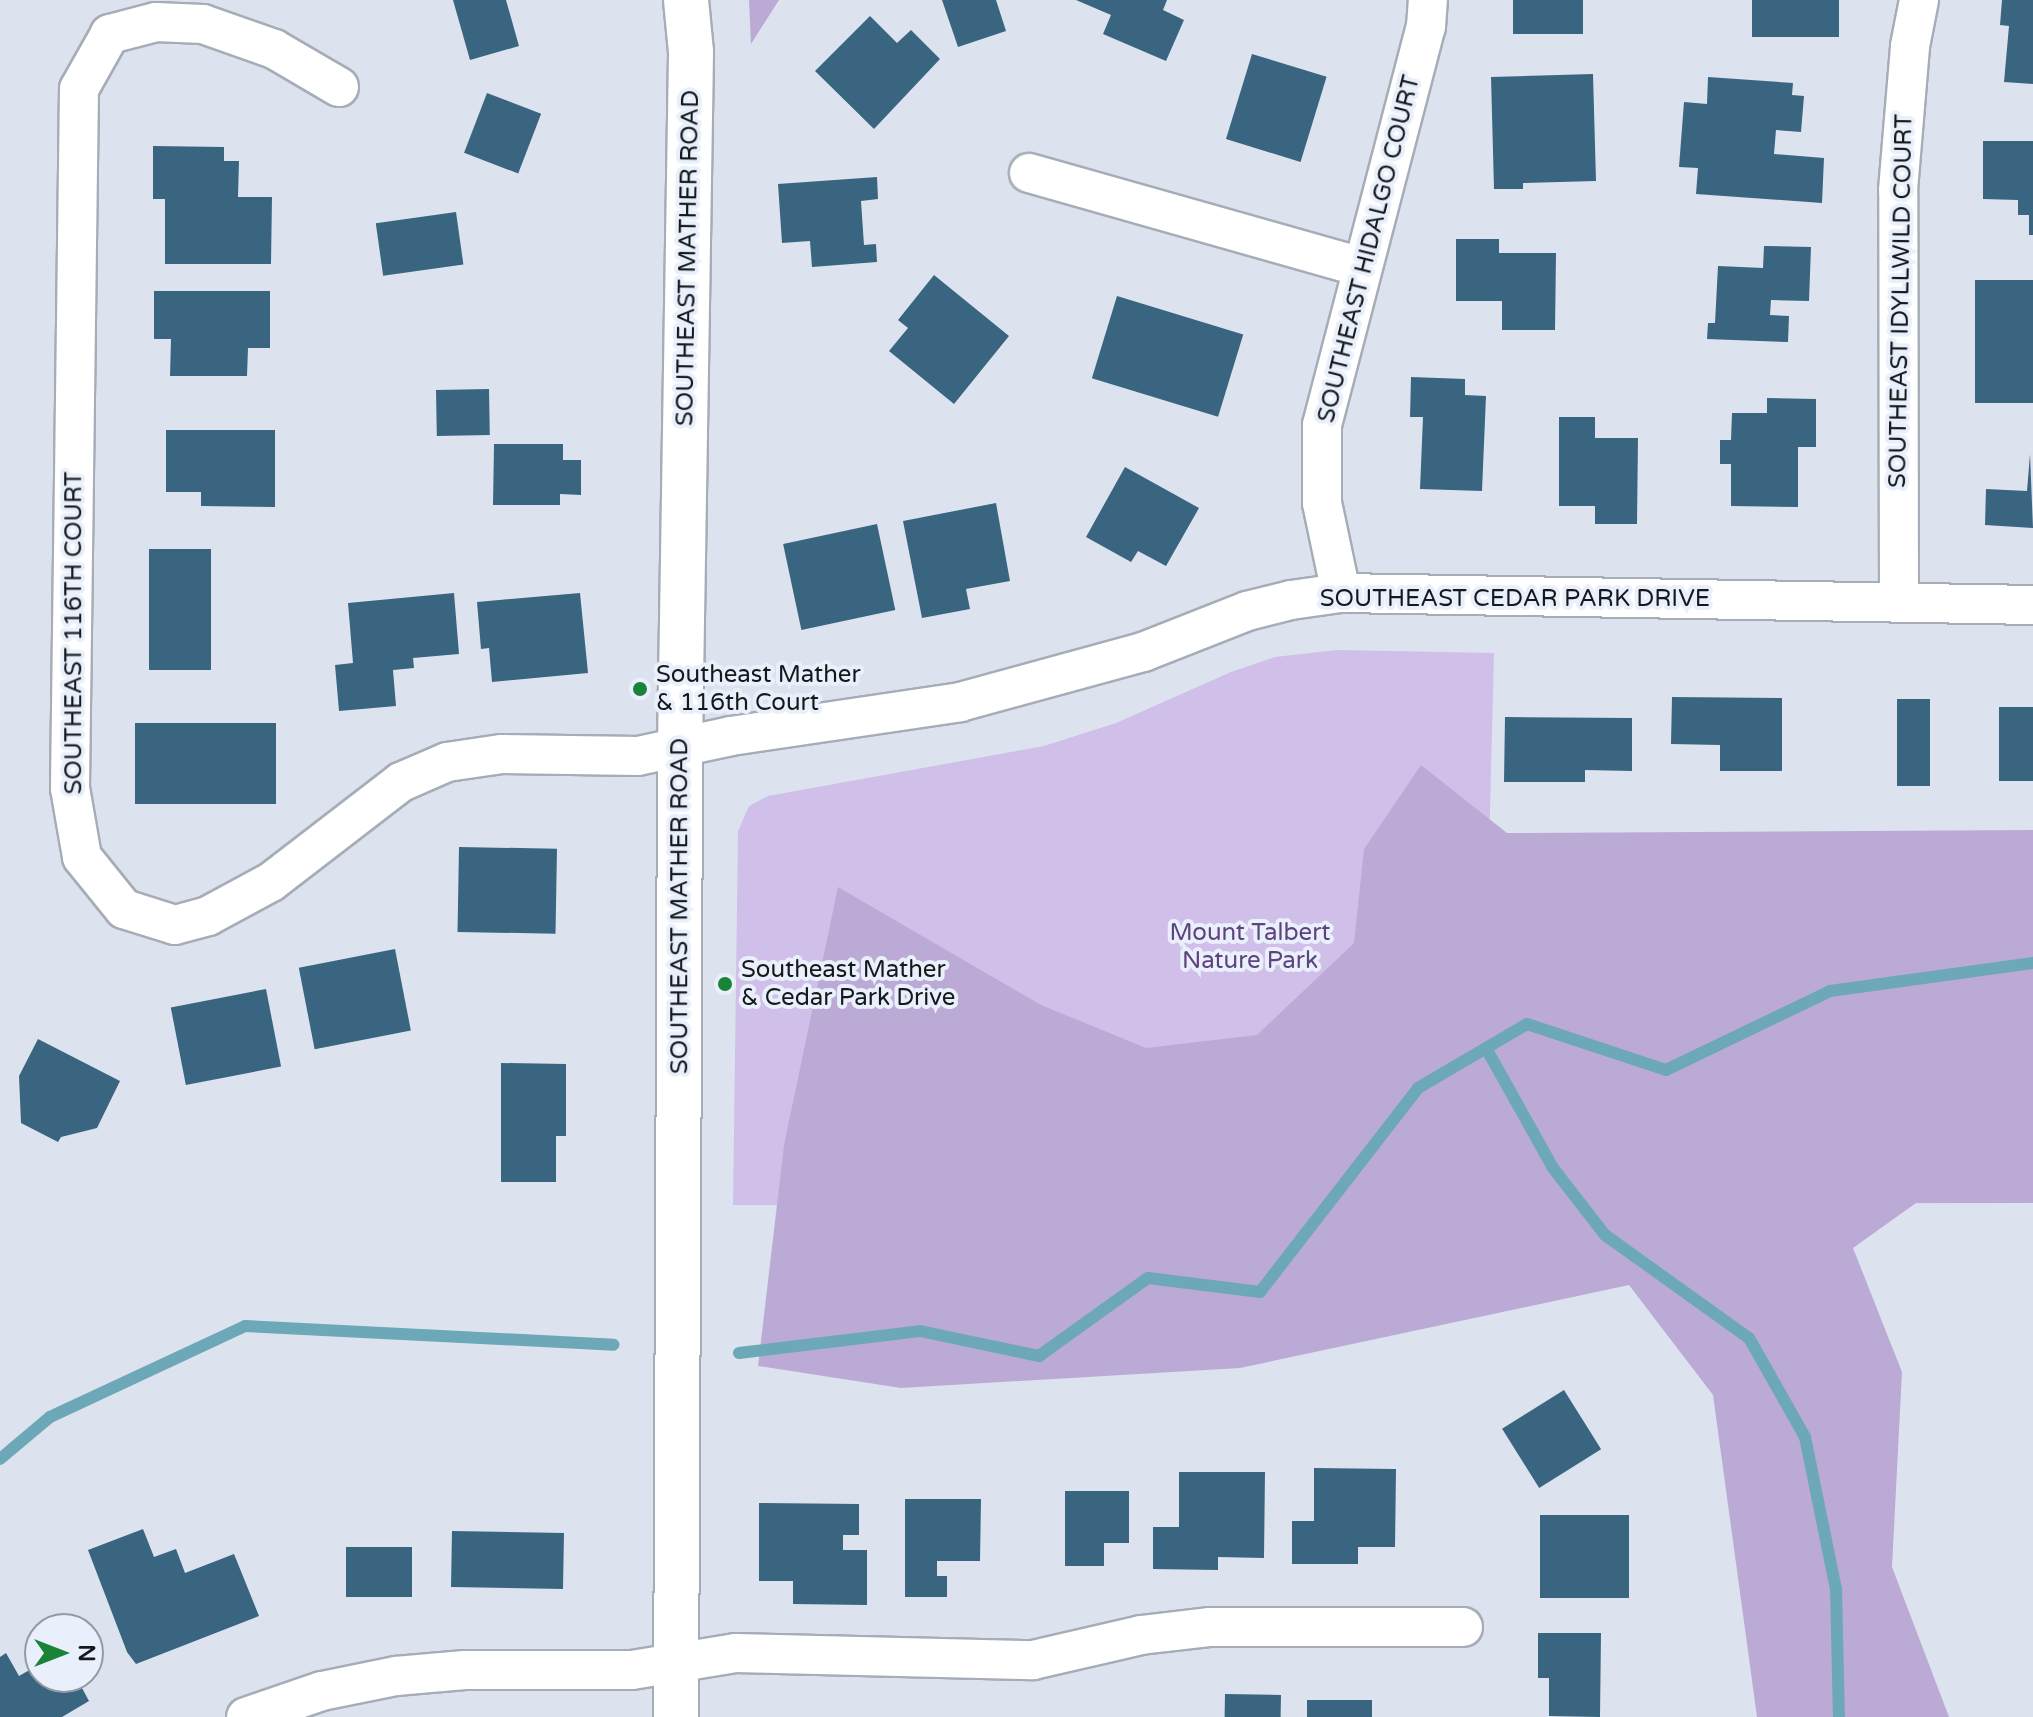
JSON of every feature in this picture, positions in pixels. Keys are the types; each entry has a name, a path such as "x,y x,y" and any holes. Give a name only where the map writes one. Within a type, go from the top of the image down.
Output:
{"street":[{"name":"SOUTHEAST MATHER ROAD","path":"676,1717 680,746 691,52 686,0"},
{"name":"SOUTHEAST HIDALGO COURT","path":"1341,593 1322,503 1322,425 1426,27 1428,0"},
{"name":"SOUTHEAST IDYLLWILD COURT","path":"1899,603 1898,190 1910,46 1919,0"},
{"name":"SOUTHEAST 116TH COURT","path":"339,87 274,49 203,24 156,22 110,34 79,89 70,788 82,857 124,909 175,925 208,916 271,882 390,790 447,762 502,754 638,756 680,746"},
{"path":"1029,173 1362,267"},
{"name":"SOUTHEAST CEDAR PARK DRIVE","path":"680,746 1026,688 1143,652 1247,611 1341,593 2033,605"},
{"path":"246,1717 322,1691 396,1676 632,1670 736,1653 1033,1660 1141,1635 1209,1627 1463,1627"}],"green space":[{"name":"Mount Talbert Nature Park","path":"1337,650 1494,653 1489,850 2033,1203 733,1205 738,831 749,806 768,796 1044,746 1116,723 1231,672 1275,657"}],"shaded area":[{"path":"749,0 779,0 751,44"},
{"path":"1421,765 1507,833 2033,830 2033,1203 1916,1203 1853,1248 1902,1372 1892,1567 1949,1717 1757,1717 1713,1395 1629,1285 1240,1368 901,1388 758,1366 784,1145 838,887 1041,1005 1146,1048 1257,1035 1354,943 1364,849"}],"building":[{"path":"453,0 506,0 519,46 470,60"},
{"path":"942,0 996,0 1006,31 958,47"},
{"path":"1076,0 1167,0 1163,10 1184,20 1166,61 1103,34 1111,15"},
{"path":"1513,0 1583,0 1583,34 1513,34"},
{"path":"1752,0 1839,0 1839,37 1752,37"},
{"path":"2002,0 2033,0 2033,84 2004,82 2009,26 2000,25"},
{"path":"870,16 897,43 911,30 940,59 874,129 815,71"},
{"path":"1252,54 1327,77 1301,162 1226,139"},
{"path":"1593,74 1596,181 1523,183 1523,189 1494,189 1491,77"},
{"path":"1708,77 1793,83 1792,95 1804,96 1801,132 1776,130 1774,154 1824,158 1822,203 1696,194 1698,168 1679,167 1684,102 1707,104"},
{"path":"487,93 541,114 518,174 464,153"},
{"path":"1983,141 2033,141 2033,235 2029,235 2029,215 2018,215 2018,200 1983,199"},
{"path":"153,146 224,147 224,161 239,161 238,197 272,197 271,264 165,264 165,199 153,199"},
{"path":"877,177 878,199 861,201 864,245 876,244 877,262 812,267 810,241 782,243 778,184"},
{"path":"456,212 463,264 383,276 376,223"},
{"path":"1456,239 1499,239 1499,253 1556,253 1555,330 1502,330 1502,301 1456,301"},
{"path":"1764,246 1811,247 1809,301 1771,300 1770,315 1789,316 1788,342 1707,339 1708,323 1715,323 1718,266 1763,268"},
{"path":"934,275 1009,336 954,404 889,351 908,328 898,320"},
{"path":"1975,280 2033,280 2033,403 1975,403"},
{"path":"154,291 270,291 270,348 248,348 247,376 170,376 171,339 154,339"},
{"path":"1117,296 1243,335 1218,417 1092,378"},
{"path":"1411,377 1465,379 1465,395 1486,396 1482,491 1420,489 1423,417 1410,417"},
{"path":"489,389 490,435 437,436 436,390"},
{"path":"1767,398 1816,399 1816,447 1798,447 1798,507 1731,506 1731,464 1720,464 1720,440 1731,440 1732,413 1767,413"},
{"path":"1559,417 1595,417 1595,438 1638,438 1637,524 1595,524 1595,506 1559,506"},
{"path":"166,430 275,430 275,507 201,506 201,492 166,492"},
{"path":"494,444 563,444 563,460 581,460 581,495 560,494 560,505 493,505"},
{"path":"2030,454 2033,528 1985,525 1986,489 2027,491"},
{"path":"1125,467 1199,508 1166,566 1138,551 1131,562 1086,537"},
{"path":"996,503 1010,581 966,589 970,609 922,618 903,521"},
{"path":"877,524 895,610 801,630 783,544"},
{"path":"149,549 211,549 211,670 149,670"},
{"path":"454,593 459,654 413,658 414,668 393,670 396,706 339,711 335,665 353,663 348,603"},
{"path":"580,593 588,673 492,682 489,648 481,649 477,602"},
{"path":"1672,697 1782,698 1782,771 1720,771 1720,745 1671,744"},
{"path":"1897,699 1930,699 1930,786 1897,786"},
{"path":"1999,707 2033,707 2033,781 1999,781"},
{"path":"1505,717 1632,718 1632,771 1585,770 1585,782 1504,782"},
{"path":"135,723 276,723 276,804 135,804"},
{"path":"459,847 557,849 556,934 458,932"},
{"path":"395,949 411,1030 315,1049 299,968"},
{"path":"266,989 281,1067 186,1085 171,1008"},
{"path":"38,1039 120,1081 97,1128 61,1137 58,1142 21,1123 19,1076"},
{"path":"501,1063 566,1064 566,1136 556,1136 556,1182 501,1182"},
{"path":"1564,1390 1601,1449 1539,1488 1502,1429"},
{"path":"1314,1468 1396,1469 1395,1547 1358,1547 1358,1564 1292,1564 1292,1521 1314,1521"},
{"path":"1179,1472 1265,1472 1264,1558 1218,1557 1218,1570 1153,1569 1153,1527 1179,1527"},
{"path":"1065,1491 1129,1491 1129,1543 1104,1543 1104,1566 1065,1566"},
{"path":"905,1499 981,1499 980,1561 937,1561 937,1576 947,1576 947,1597 905,1597"},
{"path":"759,1503 859,1504 859,1535 843,1535 843,1550 867,1550 867,1605 793,1604 793,1581 759,1581"},
{"path":"1540,1515 1629,1515 1629,1598 1540,1598"},
{"path":"143,1529 154,1557 176,1549 185,1573 234,1554 259,1616 136,1664 127,1652 88,1550"},
{"path":"452,1531 564,1533 563,1589 451,1587"},
{"path":"346,1547 412,1547 412,1597 346,1597"},
{"path":"1538,1633 1601,1633 1600,1717 1549,1716 1549,1678 1538,1678"},
{"path":"6,1653 19,1676 24,1673 24,1693 85,1693 89,1701 62,1717 0,1717 0,1657"},
{"path":"1225,1694 1281,1695 1281,1717 1225,1717"},
{"path":"1307,1700 1372,1700 1372,1717 1307,1717"}],"waterway":[{"path":"739,1353 920,1331 1039,1356 1148,1278 1260,1292 1418,1088 1527,1024 1666,1070 1830,991 2033,963"},
{"path":"1486,1048 1553,1168 1605,1235 1749,1338 1805,1437 1836,1589 1839,1717"},
{"path":"0,1459 50,1417 245,1326 614,1345"}],"place":[{"name":"Southeast Mather & 116th Court","path":"640,689"},
{"name":"Southeast Mather & Cedar Park Drive","path":"725,984"}]}
